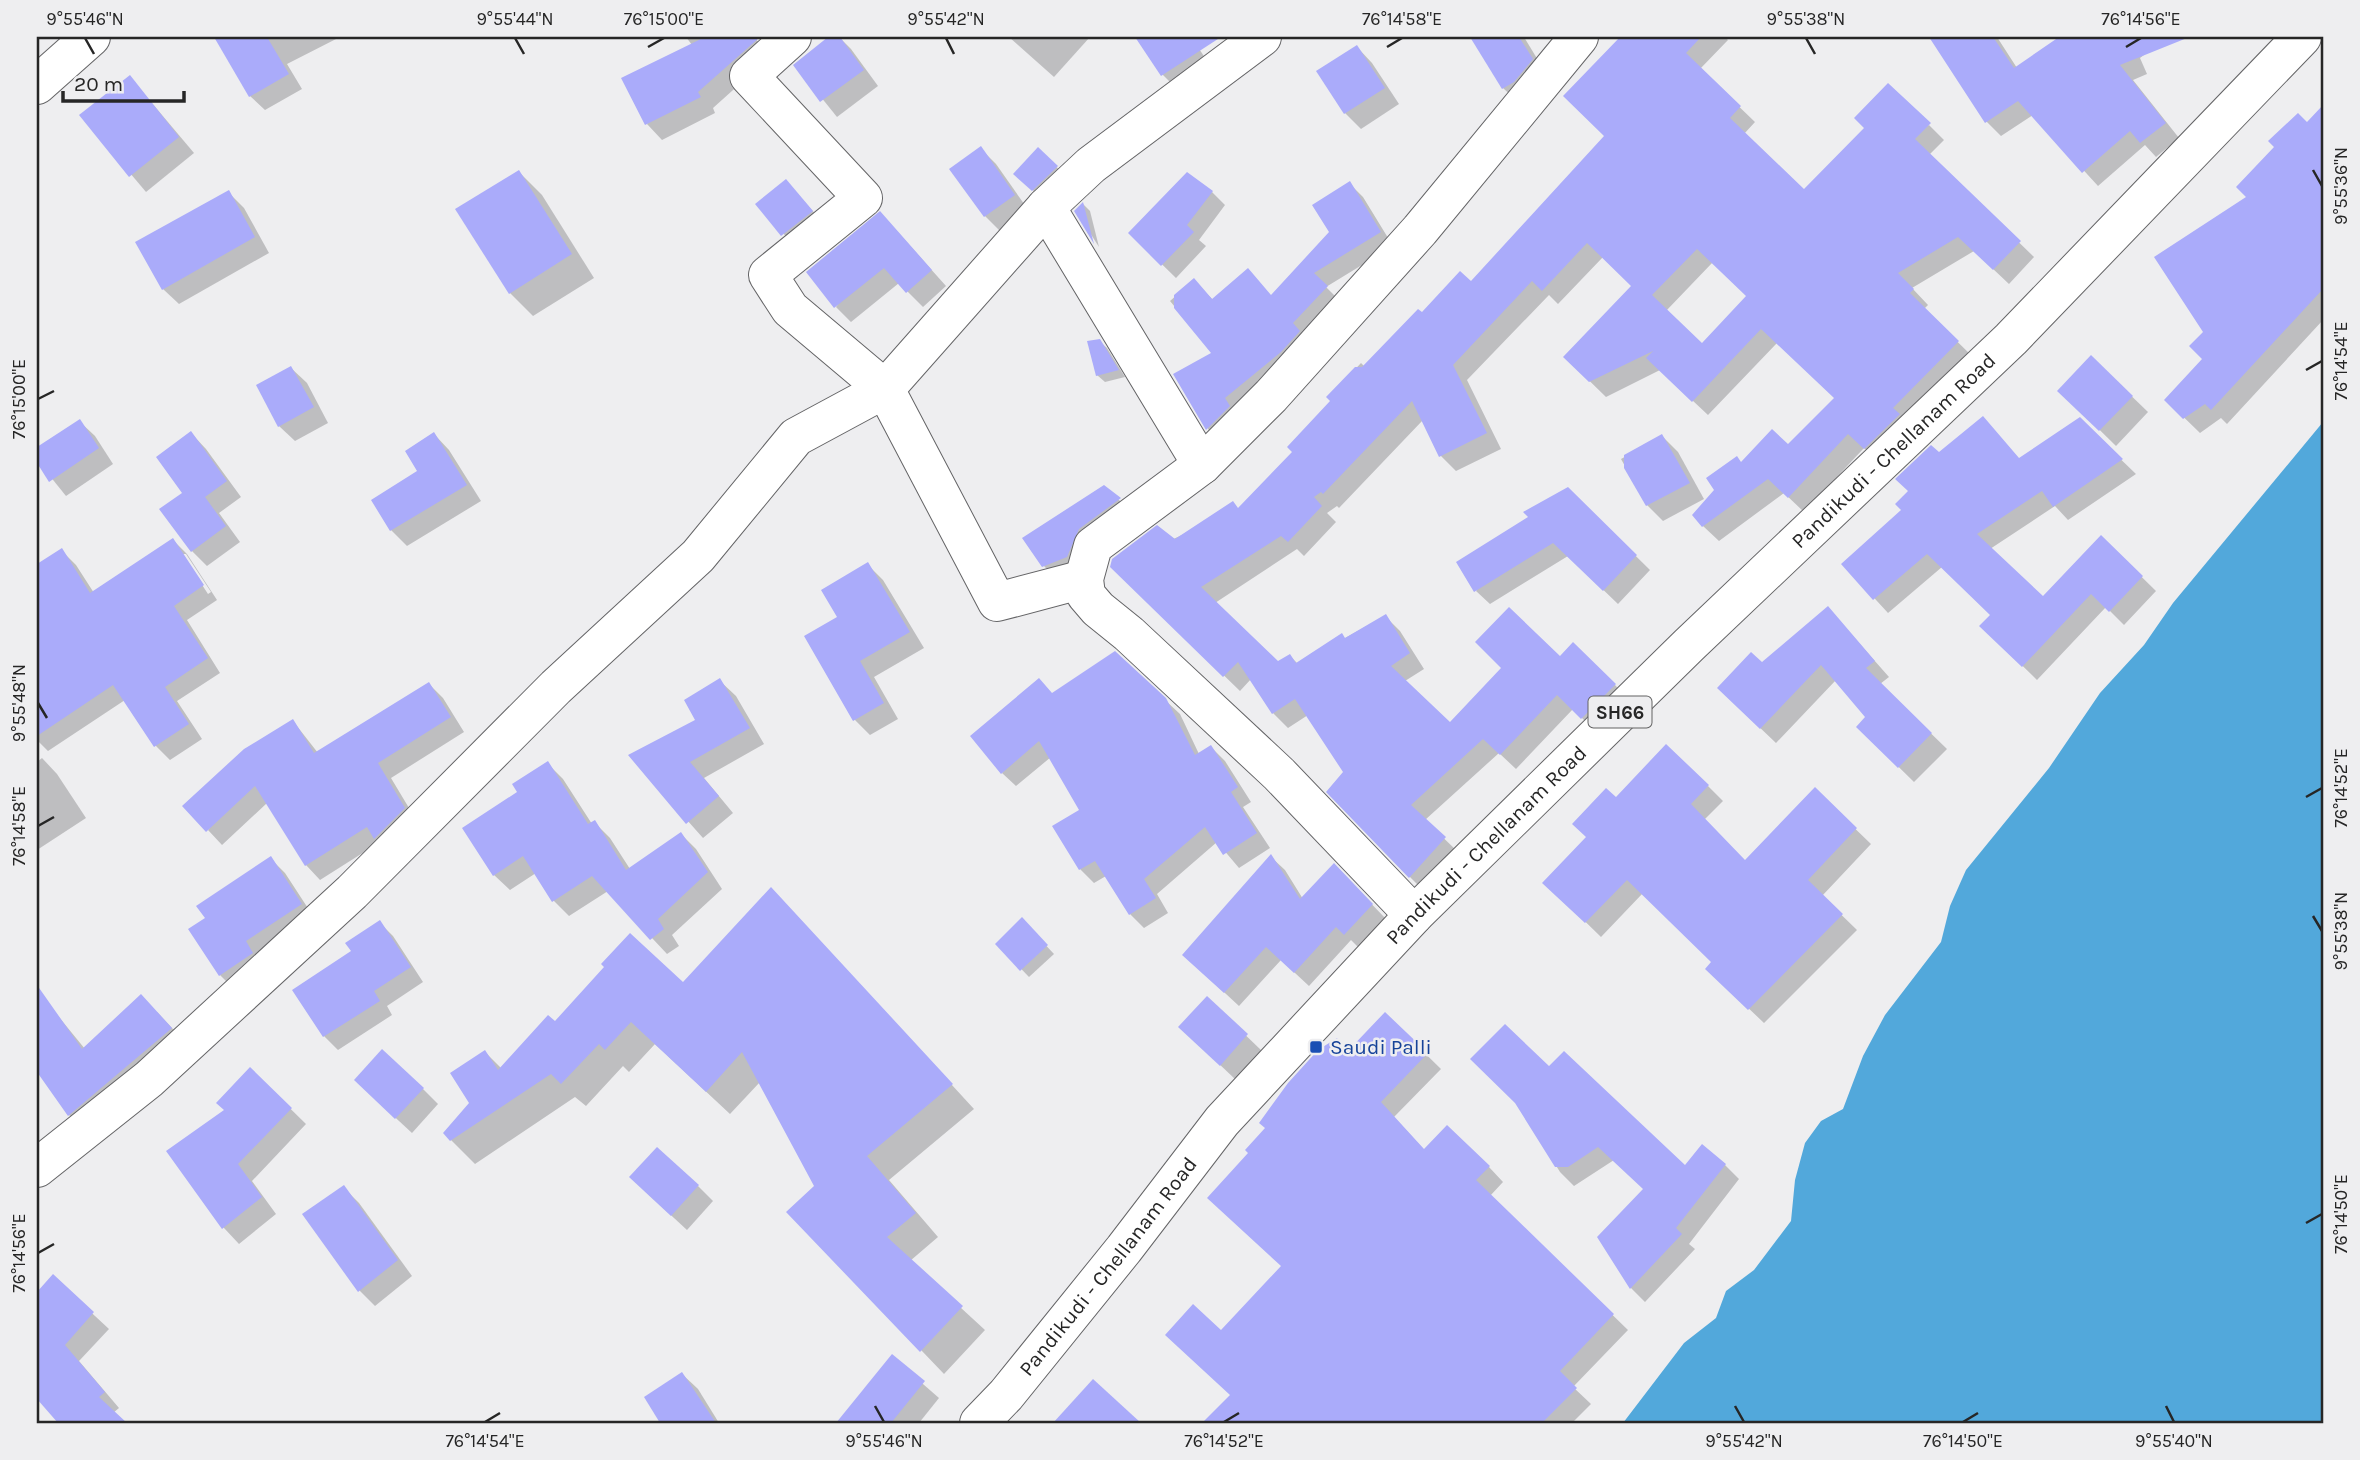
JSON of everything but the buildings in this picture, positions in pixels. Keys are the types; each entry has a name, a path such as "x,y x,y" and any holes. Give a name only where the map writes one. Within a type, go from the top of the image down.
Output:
{"street":[{"path":"37,85 91,37"},
{"path":"792,37 749,76 863,198 768,275 790,309 885,389 997,602 1084,579"},
{"path":"37,1168 149,1079 352,892 556,687 698,556 796,436 885,389 1046,207 1091,165 1262,37"},
{"path":"1414,915 1356,850 1279,774 1129,634 1098,609 1086,594 1084,579 1093,546 1202,465 1271,396 1420,230 1579,37"},
{"name":"Pandikudi - Chellanam Road","path":"979,1423 1006,1395 1124,1250 1222,1121 1414,915 1689,645 2011,339 2302,37"},
{"path":"1046,207 1202,465"}],"water":[{"path":"2323,422 2323,1423 1623,1423 1684,1343 1716,1318 1726,1291 1754,1270 1791,1221 1795,1180 1805,1143 1821,1121 1843,1109 1863,1056 1885,1015 1941,942 1950,906 1966,870 2049,768 2100,693 2144,645 2173,603"}],"place":[{"name":"Saudi Palli","path":"1316,1047"}]}
